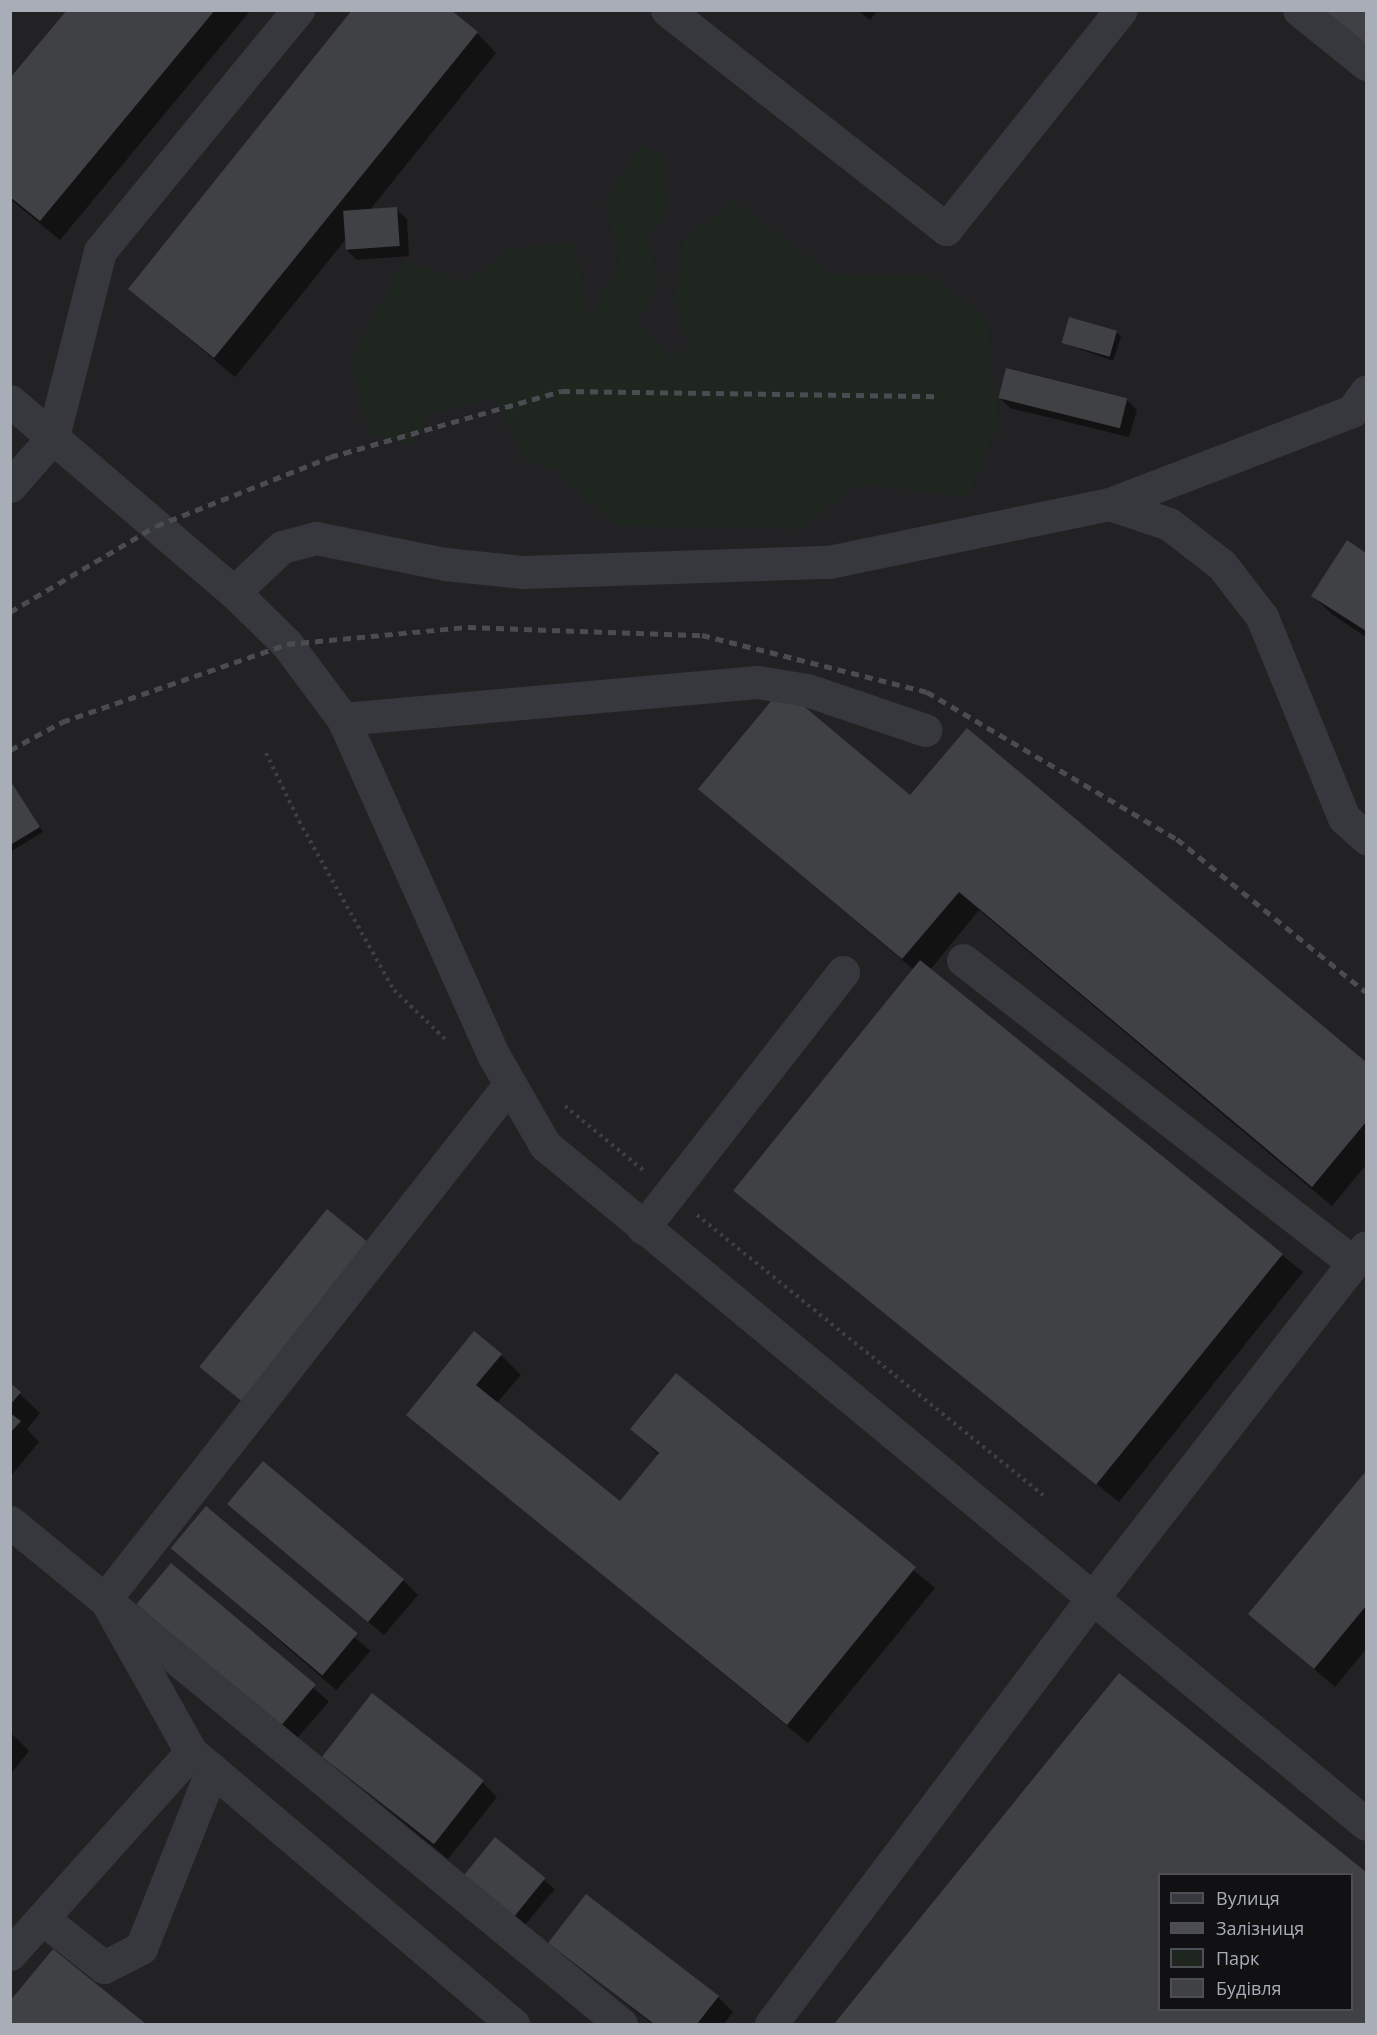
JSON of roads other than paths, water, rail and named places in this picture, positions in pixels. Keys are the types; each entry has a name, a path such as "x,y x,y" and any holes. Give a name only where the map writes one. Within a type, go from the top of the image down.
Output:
{"lane":[{"path":"10,486 52,437 100,251 298,10"},
{"path":"667,10 946,229 1121,10"},
{"path":"1299,10 1366,64"},
{"path":"10,401 234,592 287,644 343,719 509,1085 545,1145 1091,1600 1366,1824"},
{"path":"234,592 282,547 316,538 445,564 524,572 829,562 1110,504 1362,408"},
{"path":"1110,504 1169,524 1222,565 1249,599 1262,616 1344,818 1366,838"},
{"path":"343,719 757,682 807,690 924,730"},
{"path":"771,2025 1091,1600 1360,1255 963,960"},
{"path":"643,1228 843,972"},
{"path":"105,1599 509,1085"},
{"path":"10,1522 621,2025"},
{"path":"105,1599 202,1761 513,2025"},
{"path":"10,1954 202,1761"},
{"path":"43,1919 104,1967 141,1948 202,1761"}],"railway":[{"path":"10,612 156,526 330,457 562,391 939,396"},
{"path":"10,750 62,722 287,644 468,627 702,635 927,692 1177,839 1366,992"}]}
